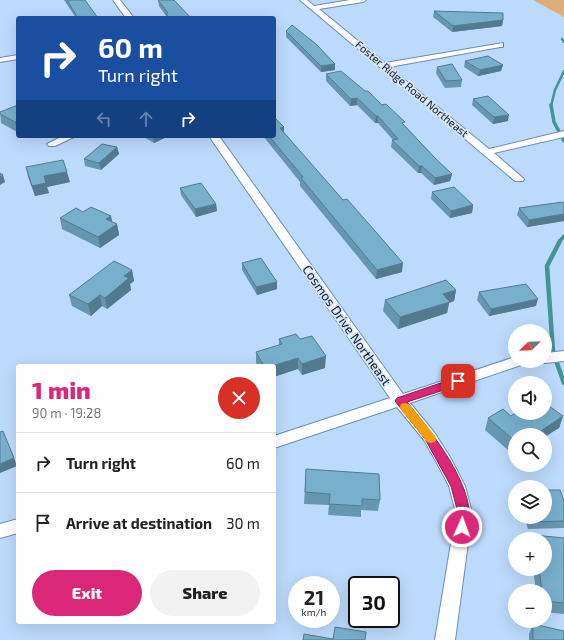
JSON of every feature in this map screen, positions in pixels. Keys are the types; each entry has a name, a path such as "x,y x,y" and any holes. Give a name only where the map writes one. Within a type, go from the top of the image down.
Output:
{"street":[{"path":"116,0 128,16"},
{"name":"Foster Ridge Road Northeast","path":"303,0 519,179"},
{"path":"313,8 363,0"},
{"path":"384,66 500,45"},
{"path":"0,60 16,57"},
{"path":"488,152 564,134"},
{"path":"52,144 66,138"},
{"name":"Cosmos Drive Northeast","path":"215,138 400,401 429,436 457,486 464,513 445,640"},
{"path":"552,357 564,356"},
{"path":"276,441 508,365"},
{"path":"0,531 16,527"}],"shaded area":[{"path":"533,0 564,0 564,17"}],"building":[{"path":"67,0 85,0 97,16 77,16"},
{"path":"158,0 174,0 189,16 168,16 166,14 168,13"},
{"path":"434,11 503,13 503,20 453,26"},
{"path":"292,25 316,44 335,64 321,66 286,31"},
{"path":"488,56 503,65 480,70 465,61"},
{"path":"452,64 462,80 446,81 437,67"},
{"path":"341,71 365,91 368,91 382,105 386,104 405,122 402,123 452,174 435,178 422,166 419,166 392,140 398,139 378,116 376,116 357,98 351,99 326,74"},
{"path":"488,96 509,115 494,117 473,99"},
{"path":"16,106 16,121 0,114 0,112"},
{"path":"276,119 284,127 280,128 343,200 347,199 403,263 377,270 301,178 303,177 271,138 276,138"},
{"path":"102,144 117,147 99,163 84,159"},
{"path":"63,160 67,172 44,176 46,183 32,186 26,167"},
{"path":"201,183 216,204 195,209 180,188"},
{"path":"454,187 473,205 451,211 432,192"},
{"path":"563,202 564,214 529,220 519,208"},
{"path":"91,207 111,216 106,219 117,224 98,237 60,218 76,208 83,212"},
{"path":"261,258 277,282 256,287 242,263"},
{"path":"114,261 132,270 124,276 129,278 105,298 100,295 88,304 69,295"},
{"path":"446,280 456,290 443,294 450,302 400,317 385,300"},
{"path":"526,284 538,299 491,309 479,292"},
{"path":"296,334 300,339 312,336 326,356 302,364 298,358 276,365 263,364 256,352 282,344 279,339"},
{"path":"552,408 563,416 545,428 508,428 508,435 488,418 503,409 508,413 508,420 552,420"},
{"path":"3,431 14,458 0,464 0,432"},
{"path":"306,469 379,474 380,500 362,499 362,506 329,504 330,494 305,492"},
{"path":"552,490 560,490 564,501 564,521 552,521"},
{"path":"552,537 564,538 564,603 552,602 552,584 541,584 540,576 552,576"},
{"path":"335,628 366,632 365,640 303,640 304,634 333,639"},
{"path":"533,628 551,628 564,631 564,640 533,640"}],"waterway":[{"path":"551,106 555,90 564,71"},
{"path":"551,106 554,122 564,141"},
{"path":"559,242 564,236"},
{"path":"560,241 547,266 553,352 564,383"}],"slow traffic":[{"path":"405,407 431,439"}],"route":[{"path":"458,381 400,401 429,436 457,486 464,513 462,527"}]}
